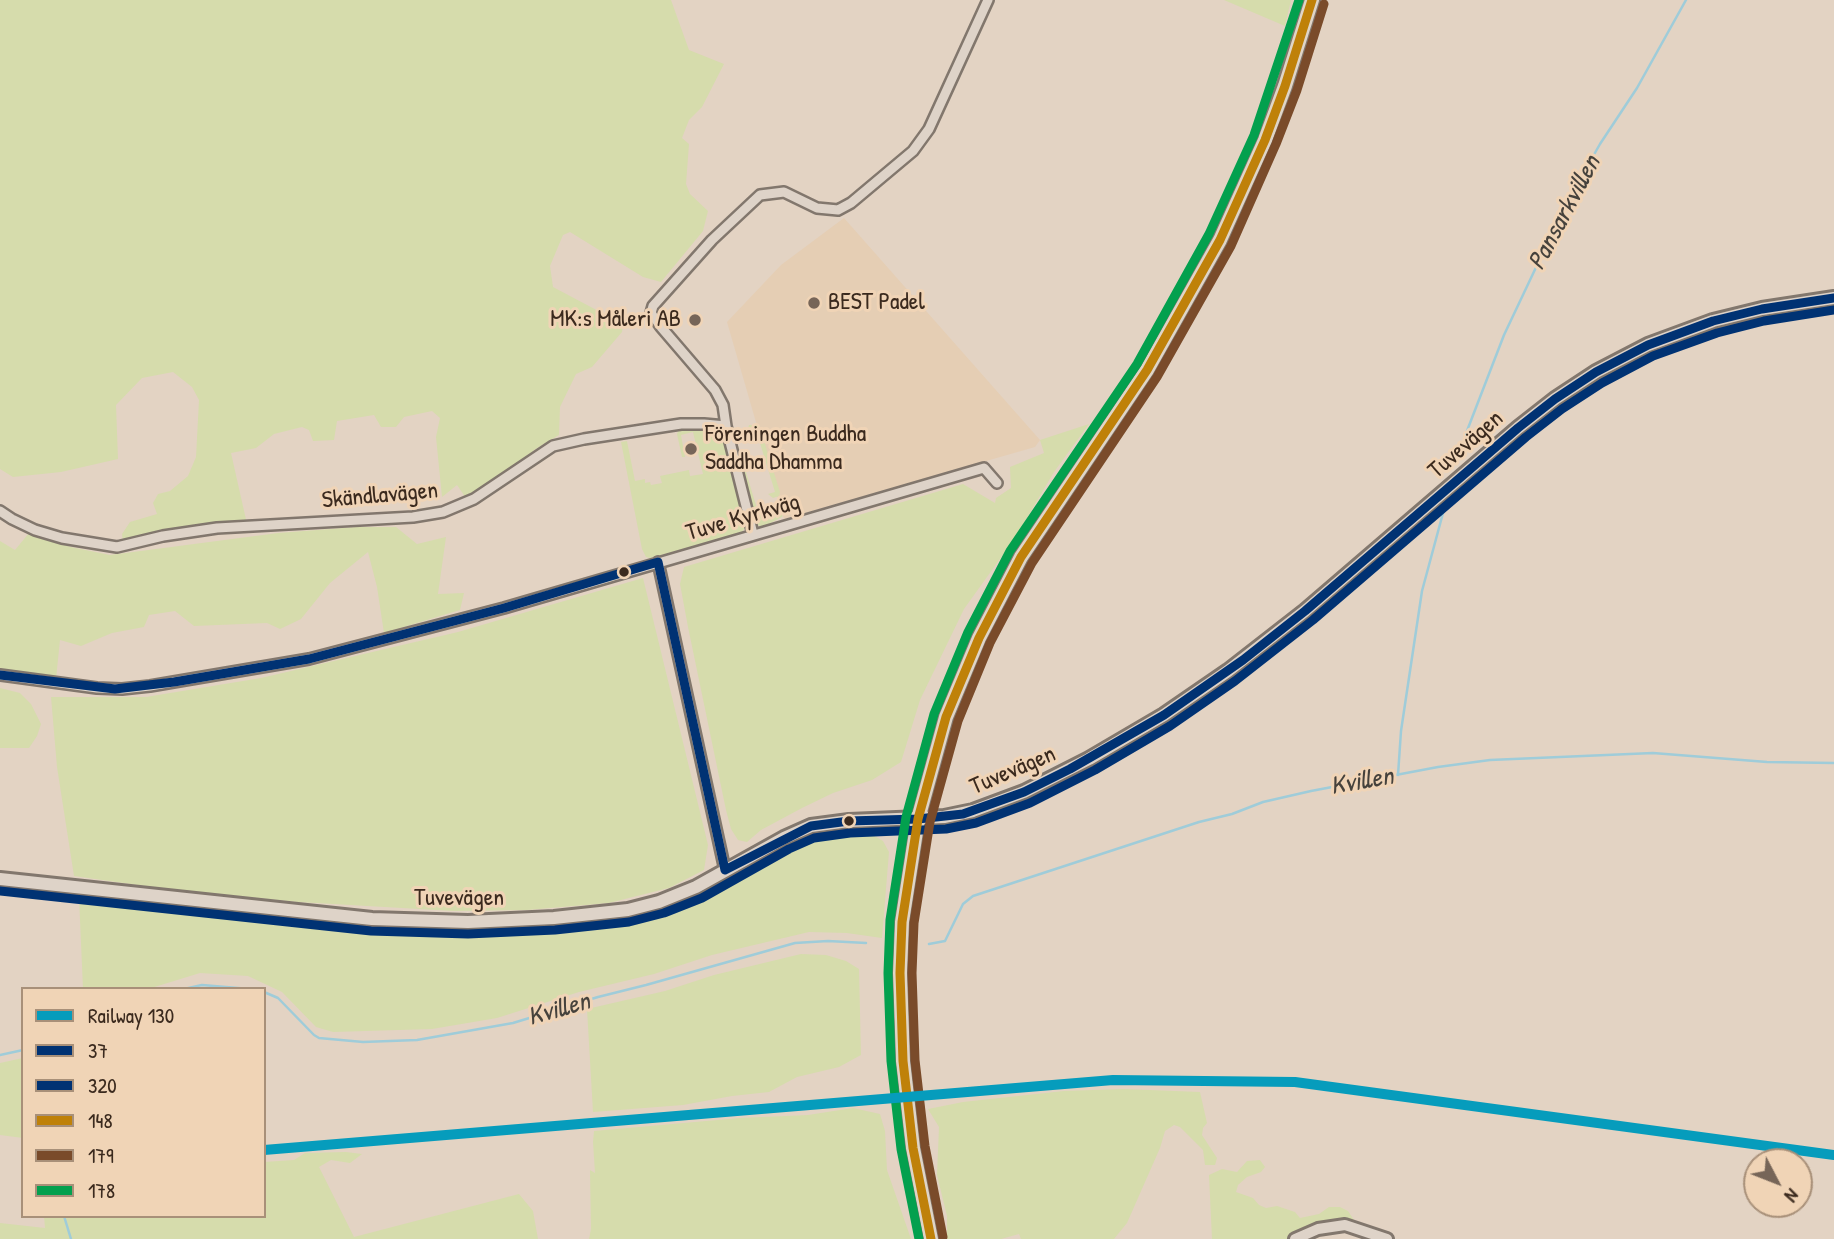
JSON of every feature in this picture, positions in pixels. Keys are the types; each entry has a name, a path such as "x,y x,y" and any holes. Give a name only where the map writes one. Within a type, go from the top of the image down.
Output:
{"highway":[{"path":"931,1239 913,1148 903,1061 901,922 918,819 946,717 978,638 1021,557 1147,370 1220,240 1265,140 1312,0"}],"main road":[{"name":"Tuvevägen","path":"0,879 372,919 468,922 554,918 628,910 673,897 811,826 963,814 1024,792 1089,759 1164,715 1228,671 1278,633 1538,412 1609,364 1666,337 1713,321 1762,309 1834,298"}],"street":[{"path":"753,534 723,405 715,390 651,313 653,306 705,247 760,195 785,192 817,208 838,210 851,203 913,151 929,129 988,0"},
{"name":"Skändlavägen","path":"0,511 35,530 62,538 117,547 163,536 217,528 413,517 443,512 474,499 514,475 545,451 566,443 681,424 726,426"},
{"name":"Tuve Kyrkväg","path":"0,676 115,689 309,659 504,608 984,468 997,483"},
{"path":"658,562 725,870"},
{"path":"1295,1239 1325,1227 1345,1225 1387,1239"}],"shaded area":[{"path":"844,218 1040,440 1035,447 784,519 727,322 781,265"}],"green space":[{"path":"0,0 671,0 689,50 724,64 702,107 689,120 682,138 689,144 686,184 690,194 708,211 703,231 661,282 643,277 570,232 563,235 550,266 553,287 623,324 622,332 592,367 576,374 560,407 559,435 534,450 521,464 488,487 466,498 457,485 442,497 436,437 440,418 432,411 404,417 396,427 381,427 374,415 337,421 334,440 313,441 309,430 302,427 274,434 256,448 231,453 247,524 166,529 144,538 123,542 122,534 130,522 157,514 153,503 158,494 170,491 188,476 196,457 199,400 192,387 173,372 142,378 116,405 118,459 61,472 13,477 0,469"},
{"path":"1224,0 1291,0 1285,26"},
{"path":"1089,424 1054,472 1015,538 964,609 920,700 901,762 872,780 833,793 802,808 761,830 747,842 738,840 731,829 726,810 688,627 680,584 684,567 963,484 995,503 996,498 1011,488 1010,467 1044,453 1040,440"},
{"path":"749,425 759,425 780,492 779,496 773,498 768,494 775,492 756,430 748,429"},
{"path":"680,427 716,429 722,435 746,527 741,533 650,558 646,557 642,549 621,442 627,441 635,481 645,479 645,483 650,482 651,485 662,483 660,476 689,470 690,476 703,474 693,432 681,435 685,457 682,457 677,434"},
{"path":"735,429 741,433 735,436 759,515 773,511 778,505 782,505 785,510 782,517 763,527 754,524 731,433"},
{"path":"396,527 417,544 446,537 438,594 464,593 460,610 384,633 368,552 330,583 301,619 280,629 267,623 194,626 175,611 149,615 144,627 112,633 81,646 60,640 56,679 0,673 0,541 15,550 29,533 71,547 110,555 278,533"},
{"path":"643,578 708,845 704,870 669,888 609,903 527,910 454,911 298,902 166,889 74,876 57,767 51,697 146,697 261,678 458,632"},
{"path":"0,688 20,693 31,704 41,724 29,748 0,748"},
{"path":"860,834 873,835 883,841 889,852 882,938 847,933 809,932 712,955 497,1018 432,1029 333,1032 316,1027 282,992 248,976 200,973 154,987 83,987 79,897 220,915 393,931 527,931 637,919 682,907 774,853 814,838"},
{"path":"801,954 826,955 846,961 859,969 861,1055 839,1067 797,1077 769,1092 683,1105 593,1112 587,1009"},
{"path":"21,1058 21,1138 0,1135 0,1063"},
{"path":"1124,1089 1200,1092 1207,1123 1202,1135 1217,1158 1215,1165 1205,1165 1203,1150 1180,1127 1174,1125 1165,1131 1127,1223 1114,1239 1021,1239 1019,1234 1001,1239 947,1239 947,1216 937,1175 939,1127 928,1109 963,1102 1064,1091"},
{"path":"853,1108 880,1114 885,1131 887,1170 911,1239 589,1239 590,1170 595,1173 594,1131 808,1115"},
{"path":"305,1153 362,1154 350,1163 331,1160 319,1167 354,1237 519,1194 533,1211 538,1239 0,1239 0,1223 45,1228 44,1218 266,1218 266,1162 294,1160"},
{"path":"1260,1160 1265,1167 1261,1172 1247,1177 1238,1185 1236,1192 1253,1198 1266,1208 1277,1206 1295,1212 1300,1218 1319,1214 1329,1207 1340,1207 1348,1211 1356,1223 1307,1230 1288,1239 1212,1239 1209,1175 1222,1169 1237,1172 1247,1161"}],"waterway":[{"name":"Pansarkvillen","path":"1465,436 1504,335 1566,204 1600,144 1637,88 1686,0"},
{"name":"Pansarkvillen","path":"1398,775 1401,731 1422,591 1443,513"},
{"name":"Kvillen","path":"929,944 945,941 963,904 973,896 1263,802 1311,791 1490,760 1653,753 1767,762 1834,763"},
{"name":"Kvillen","path":"266,993 278,998 319,1038 363,1042 417,1040 513,1023 795,943 866,943"},
{"name":"Kvillen","path":"193,987 226,987"},
{"name":"Kvillen","path":"0,1055 21,1050"},
{"path":"65,1218 71,1239"}],"rail line":[{"name":"130","path":"266,1150 1113,1080 1295,1082 1834,1155"}],"transit line":[{"name":"178","path":"919,1239 901,1149 891,1061 888,973 890,920 906,817 934,714 968,632 1010,551 1137,364 1209,234 1254,135 1299,0"},
{"name":"148","path":"931,1239 913,1148 903,1061 900,973 902,922 918,819 946,717 979,638 1021,557 1147,370 1220,240 1265,140 1312,0"},
{"name":"179","path":"943,1237 925,1146 915,1060 912,973 914,923 930,822 958,721 990,643 1032,563 1157,377 1231,246 1297,90 1324,4"},
{"name":"37","path":"725,870 811,826 963,814 1024,792 1070,769 1164,715 1243,660 1305,611 1518,428 1596,372 1648,345 1713,321 1762,309 1834,298"},
{"name":"320","path":"0,891 371,931 468,934 555,930 629,922 664,913 702,898 789,849 814,838 850,833 946,829 976,823 1030,803 1095,770 1170,726 1235,681 1313,620 1526,437 1602,383 1653,356 1717,333 1764,321 1834,310"},
{"name":"37","path":"658,562 725,870"},
{"name":"37","path":"0,675 115,689 309,659 504,608 658,562"}],"place":[{"name":"BEST Padel","path":"814,303"},
{"name":"MK:s Måleri AB","path":"695,320"},
{"name":"Föreningen Buddha Saddha Dhamma","path":"691,449"}]}
